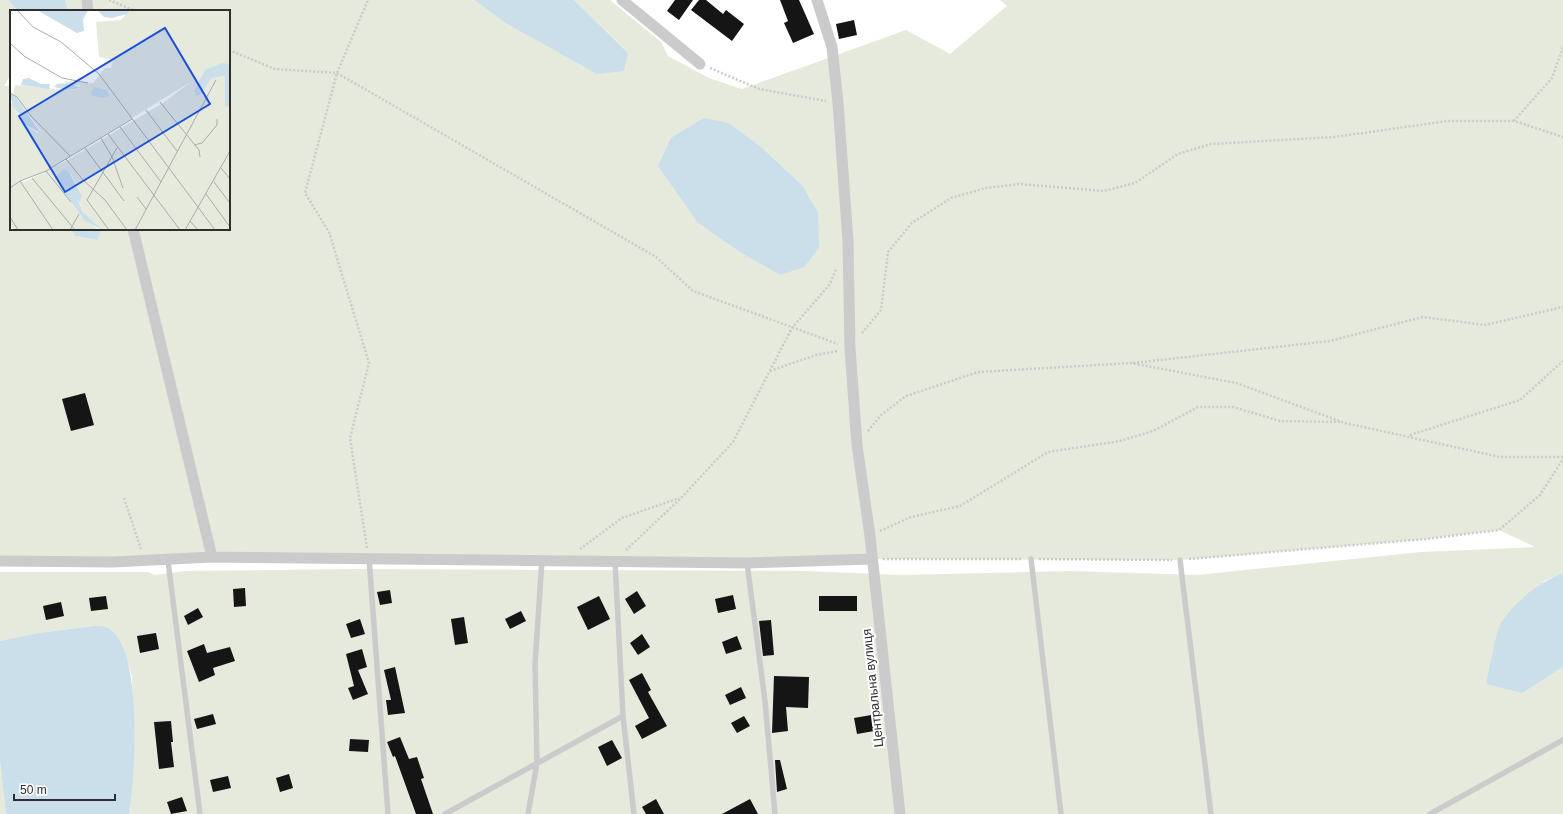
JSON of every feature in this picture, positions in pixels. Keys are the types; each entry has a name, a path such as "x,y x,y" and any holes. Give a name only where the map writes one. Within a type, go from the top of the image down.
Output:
{"street":[{"path":"87,0 88,10"},
{"path":"622,0 700,64"},
{"name":"Центральна вулиця","path":"817,0 832,47 838,103 848,242 850,348 857,445 870,536 900,814"},
{"path":"133,230 212,557"},
{"path":"0,561 145,561 212,557 747,563 872,559"}],"lane":[{"path":"369,558 388,814"},
{"path":"1031,559 1061,814"},
{"path":"168,560 200,814"},
{"path":"528,814 537,763 535,664 542,560"},
{"path":"1180,560 1211,814"},
{"path":"615,561 622,716 634,814"},
{"path":"747,563 765,701 775,814"},
{"path":"445,814 622,716"},
{"path":"1430,814 1563,740"}],"path":[{"path":"109,0 134,10"},
{"path":"368,0 338,73 305,193 329,232 368,364 350,438 369,558"},
{"path":"1514,120 1552,78 1563,47"},
{"path":"230,50 275,69 338,73 656,257 693,291 850,348"},
{"path":"700,64 759,89 838,103"},
{"path":"770,371 816,355 850,348 881,310 888,252 912,223 951,198 986,188 1019,184 1104,191 1134,183 1178,154 1211,144 1334,137 1448,121 1514,120 1563,138"},
{"path":"615,561 682,497 733,442 792,328 830,284 839,263"},
{"path":"857,445 881,415 906,396 978,372 1131,363 1330,341 1423,317 1485,325 1563,307"},
{"path":"1410,436 1520,400 1563,361"},
{"path":"1131,363 1236,383 1345,422 1500,457 1563,458"},
{"path":"870,536 911,517 960,506 1048,452 1120,441 1153,432 1198,407 1233,408 1280,421 1345,422"},
{"path":"1499,530 1540,495 1563,458"},
{"path":"563,561 622,518 682,497"},
{"path":"124,498 145,561"}],"shaded area":[{"path":"0,0 8,0 17,10 10,10 10,76 4,86 10,86 10,230 72,230 75,236 96,240 101,230 230,230 230,10 68,10 65,0 474,0 504,22 628,53 574,0 610,0 661,42 668,56 709,78 742,89 906,30 950,54 1007,6 1000,0 1563,0 1563,573 1544,581 1486,683 1522,692 1563,667 1563,814 129,814 134,751 132,676 121,644 111,630 93,626 38,633 0,641 0,572 148,572 155,575 185,571 356,569 807,571 901,575 1071,571 1197,575 1421,552 1535,547 1499,530 1426,539 1180,560 872,559 0,561","holes":["729,123 760,146 802,185 780,275 741,253 698,223"]},
{"path":"0,761 6,814 0,814"}],"water":[{"path":"8,0 65,0 68,10 17,10"},
{"path":"474,0 574,0 628,53 624,71 597,74 504,22"},
{"path":"704,118 729,123 760,146 802,185 818,213 819,248 804,267 780,275 741,253 698,223 658,166 671,138"},
{"path":"72,230 101,230 97,240 75,236"},
{"path":"1563,573 1563,667 1522,693 1486,684 1495,642 1501,623 1528,593 1536,587"},
{"path":"93,626 108,628 119,640 127,660 132,686 134,745 129,814 6,814 0,761 0,641 38,633"}],"building":[{"path":"675,0 693,0 679,20 667,11"},
{"path":"699,0 706,0 723,14 726,10 744,24 732,41 691,10"},
{"path":"780,0 799,0 814,34 793,43 784,23 788,21"},
{"path":"854,20 857,35 839,39 836,24"},
{"path":"85,393 94,425 71,431 62,399"},
{"path":"245,588 246,606 234,607 233,589"},
{"path":"390,590 392,603 380,605 377,592"},
{"path":"637,591 646,606 634,614 625,599"},
{"path":"733,595 736,609 718,613 715,599"},
{"path":"106,596 108,609 91,611 89,598"},
{"path":"599,596 610,619 588,630 577,607"},
{"path":"819,596 857,596 857,611 819,611"},
{"path":"61,602 64,616 46,620 43,606"},
{"path":"198,608 203,617 188,625 184,616"},
{"path":"521,611 526,621 510,629 505,619"},
{"path":"464,617 468,643 455,645 451,619"},
{"path":"360,619 365,634 351,638 346,624"},
{"path":"771,620 774,655 763,656 759,621"},
{"path":"156,633 159,649 140,653 137,636"},
{"path":"642,634 650,647 638,655 630,643"},
{"path":"737,636 742,649 726,654 722,642"},
{"path":"204,644 207,653 230,647 235,661 213,668 215,675 199,682 187,651"},
{"path":"362,649 367,667 358,670 368,694 353,700 348,688 354,686 346,654"},
{"path":"395,667 405,713 388,715 386,700 391,700 384,670"},
{"path":"642,673 651,690 648,692 667,726 642,739 635,726 649,718 629,680"},
{"path":"774,676 809,677 808,708 786,707 788,731 772,733"},
{"path":"741,687 746,698 730,705 725,695"},
{"path":"213,714 216,724 197,729 194,719"},
{"path":"877,714 880,730 857,734 854,718"},
{"path":"744,716 750,726 737,733 731,723"},
{"path":"171,721 173,742 171,742 174,767 159,769 154,722"},
{"path":"400,737 409,759 417,757 424,778 421,779 433,814 416,814 395,756 393,757 387,742"},
{"path":"350,739 369,740 368,752 349,751"},
{"path":"612,740 622,758 607,766 598,747"},
{"path":"775,760 780,760 787,789 777,792"},
{"path":"289,774 293,788 280,792 276,778"},
{"path":"228,776 231,788 213,792 210,780"},
{"path":"182,797 187,811 171,814 167,802"},
{"path":"656,799 664,814 646,814 642,807"},
{"path":"750,799 758,814 722,814"}]}
